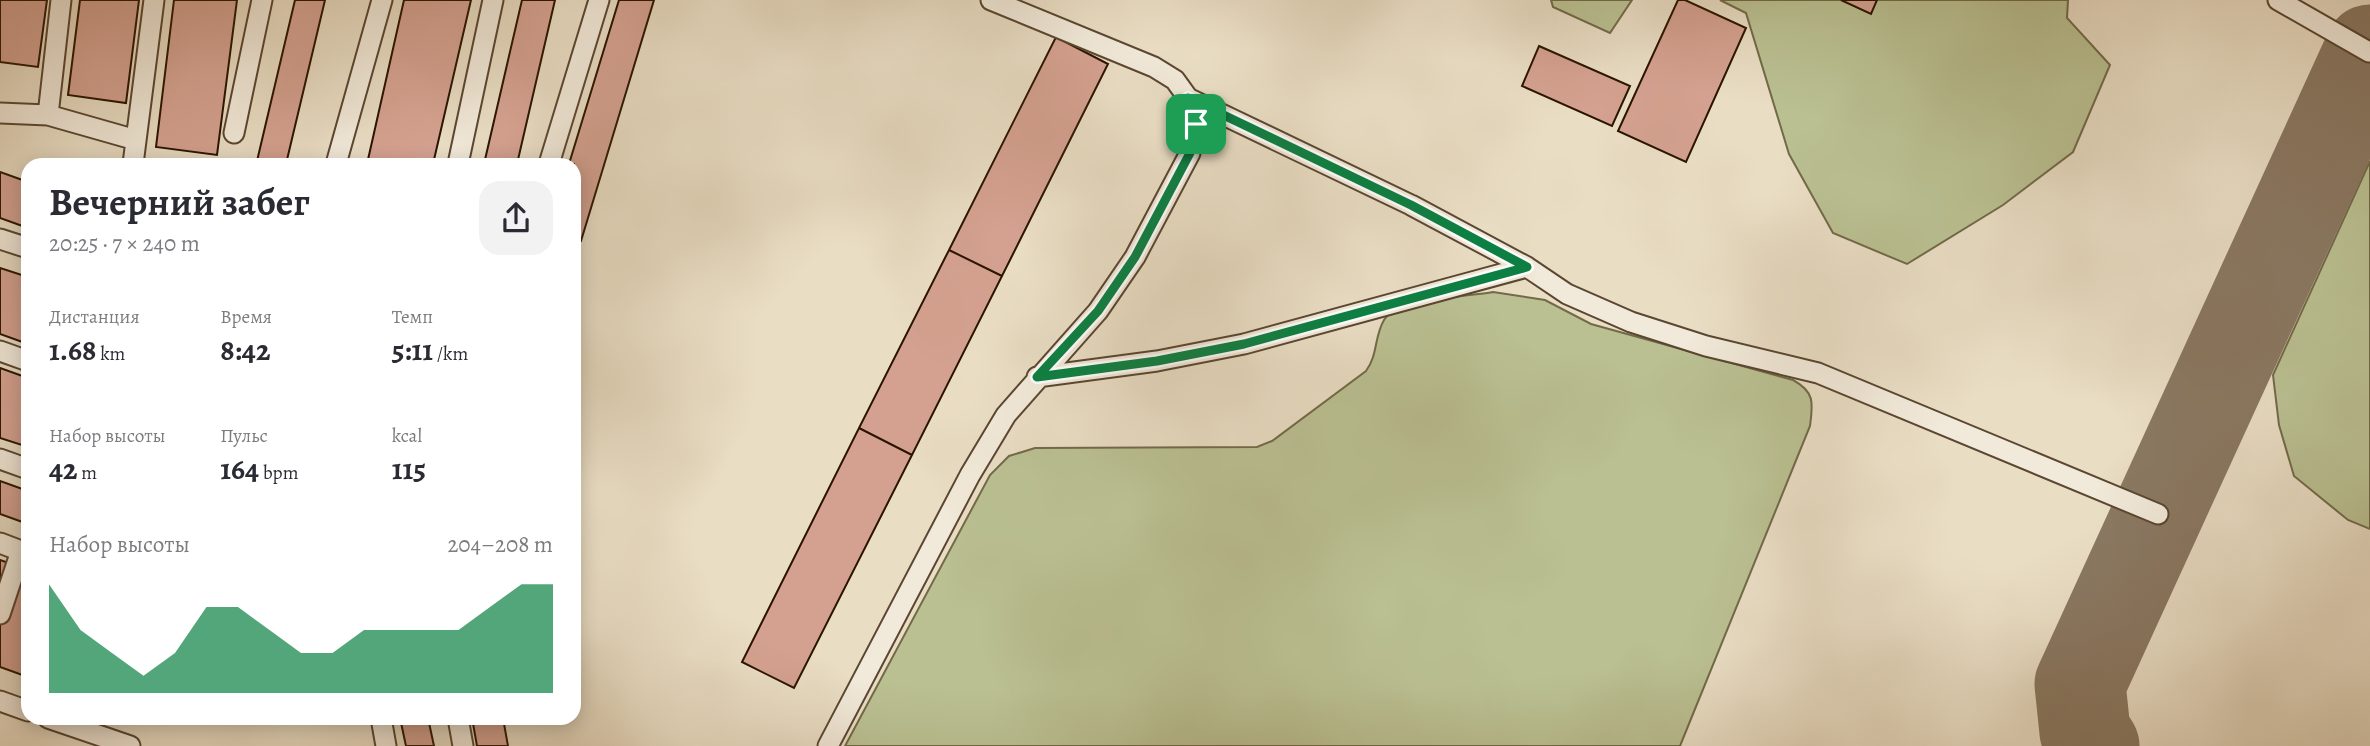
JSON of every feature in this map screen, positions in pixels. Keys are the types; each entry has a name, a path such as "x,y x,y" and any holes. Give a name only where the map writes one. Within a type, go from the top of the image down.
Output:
{"lane":[{"path":"48,115 61,0"},
{"path":"134,158 154,0"},
{"path":"234,133 262,0"},
{"path":"338,158 382,0"},
{"path":"458,158 493,0"},
{"path":"551,158 599,0"},
{"path":"828,746 970,475 1006,415 1098,311 1135,257 1190,153 1196,124 1188,98 1175,80 1154,67 991,0"},
{"path":"2278,0 2369,52"},
{"path":"1188,98 1411,205 1527,267 1567,294 1632,322 1706,346 1818,373 2158,514"},
{"path":"0,113 48,115 136,140"},
{"path":"0,239 21,246"},
{"path":"1037,377 1157,361 1244,344 1527,267"},
{"path":"0,351 21,358"},
{"path":"0,459 21,466"},
{"path":"0,543 21,551 0,614"},
{"path":"0,701 21,708"},
{"path":"68,725 130,746"},
{"path":"382,725 386,746"},
{"path":"459,725 463,746"}],"green space":[{"path":"1551,0 1632,0 1610,33 1553,7"},
{"path":"1720,0 2068,0 2067,18 2110,65 2073,152 2003,205 1907,264 1833,233 1789,154 1746,13"},
{"path":"2370,161 2370,529 2348,520 2294,476 2279,425 2273,375"},
{"path":"1493,292 1545,300 1591,324 1793,380 1809,394 1812,405 1810,426 1680,746 845,746 990,475 1009,456 1035,448 1257,447 1272,441 1366,371 1381,326 1391,313 1417,303"}],"building":[{"path":"0,0 47,0 38,67 0,62"},
{"path":"80,0 139,0 126,103 68,95"},
{"path":"174,0 237,0 217,155 156,147"},
{"path":"295,0 325,0 287,158 258,158"},
{"path":"404,0 471,0 434,158 368,158"},
{"path":"522,0 555,0 518,158 485,158"},
{"path":"619,0 654,0 581,241 581,158 571,158"},
{"path":"1678,0 1685,0 1746,28 1686,162 1618,131"},
{"path":"1841,0 1877,0 1871,14"},
{"path":"1056,37 1108,64 1002,276 949,250"},
{"path":"1539,46 1630,86 1612,126 1522,86"},
{"path":"0,172 21,180 21,226 0,218"},
{"path":"949,250 1002,276 912,455 859,428"},
{"path":"0,268 21,275 21,342 0,334"},
{"path":"0,368 21,376 21,445 0,438"},
{"path":"859,428 912,455 794,688 742,662"},
{"path":"0,481 21,488 21,522 0,514"},
{"path":"0,560 21,568 21,674 0,667"},
{"path":"402,725 430,725 434,746 406,746"},
{"path":"473,725 504,725 508,746 477,746"}],"taxiway":[{"path":"2094,746 2085,732 2080,684 2370,50"}],"route":[{"path":"1188,98 1411,205 1527,267 1430,291 1244,344 1157,361 1037,377 1098,311 1135,257 1190,153 1196,124 1188,98"}]}
